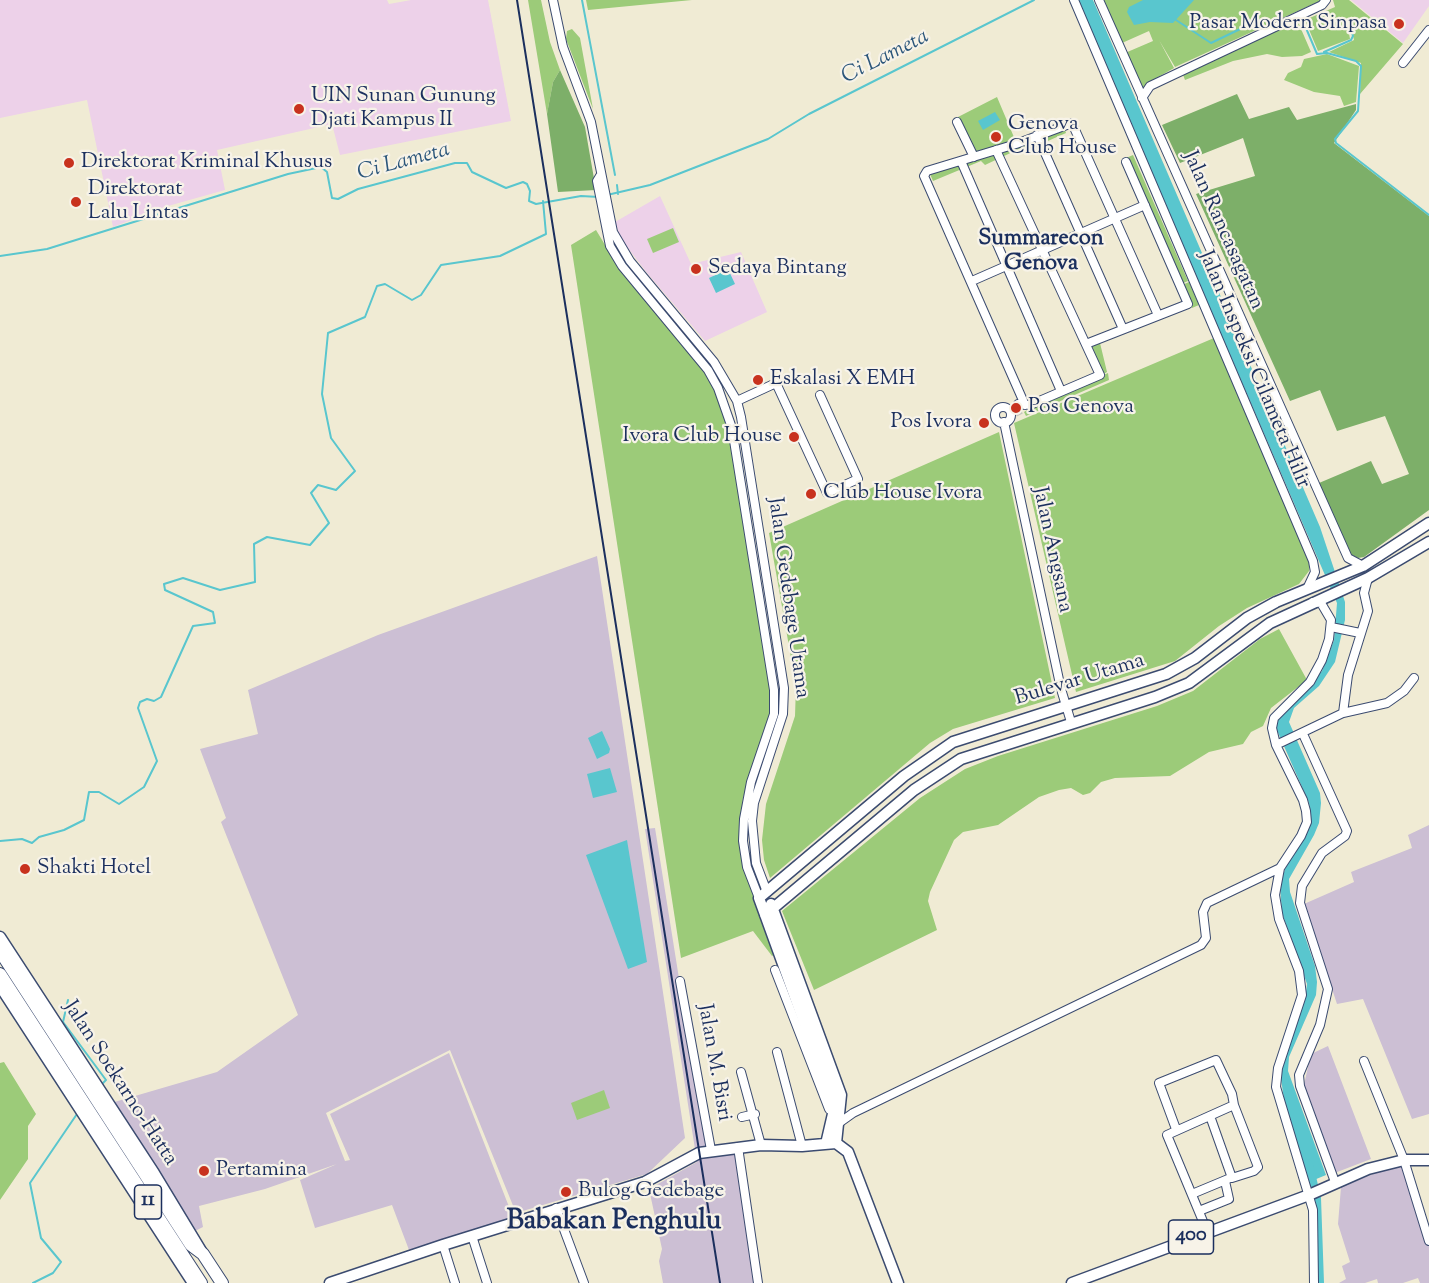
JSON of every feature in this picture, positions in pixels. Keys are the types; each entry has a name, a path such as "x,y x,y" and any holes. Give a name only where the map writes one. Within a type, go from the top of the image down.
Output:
{"highway":[{"path":"3,956 33,989"},
{"name":"Jalan Soekarno-Hatta","path":"3,956 81,1086 94,1124 112,1146 201,1283"},
{"name":"Jalan Soekarno-Hatta","path":"0,974 81,1086 106,1113 191,1245 203,1254 222,1283"},
{"path":"112,1146 120,1171"}],"main road":[{"name":"Bulevar Utama","path":"763,895 904,776 953,742 1066,703 1166,674 1195,658 1225,633 1269,606 1351,572 1429,522"},
{"name":"Bulevar Utama","path":"769,912 914,790 961,759 1155,697 1189,683 1269,622 1368,578 1429,542"},
{"path":"1225,633 1235,647"},
{"path":"904,776 914,790"},
{"name":"Jalan Gedebage Utama","path":"763,895 816,1041 841,1095 839,1123 831,1144"},
{"name":"Jalan Soekarno-Hatta","path":"0,937 33,989 81,1086"},
{"name":"Jalan Soekarno-Hatta","path":"0,986 81,1086 100,1091 197,1240 203,1254"},
{"name":"Jalan Gedebage Utama","path":"816,1041 818,1069 833,1106 831,1144"},
{"name":"Jalan Soekarno-Hatta","path":"94,1124 120,1171 193,1283"},
{"path":"330,1283 645,1182 685,1159 711,1150 761,1145 831,1144 848,1152 897,1283"},
{"name":"400","path":"1072,1283 1310,1194 1368,1169 1404,1160 1429,1160"}],"street":[{"name":"Jalan Gedebage Utama","path":"553,0 563,47 591,122 608,225 614,245 708,370 718,388 744,469 784,688 783,714 757,794 752,821 756,863 763,895"},
{"name":"Jalan Inspeksi Cilameta Hilir","path":"1074,0 1313,561 1315,572 1307,590"},
{"name":"Jalan Rancasagatan","path":"1099,0 1348,558 1362,566"},
{"path":"1142,98 1148,88 1170,75 1322,5 1326,0"},
{"path":"1403,63 1429,30"},
{"path":"957,122 974,158"},
{"path":"1061,391 961,161 1072,123 1158,315"},
{"path":"1037,135 1123,329"},
{"path":"996,150 1100,375 1015,410"},
{"name":"Jalan Angsana","path":"961,161 924,173 924,177 972,281 1015,410 1062,685 1071,722"},
{"path":"1086,344 1188,304 1126,162"},
{"path":"972,281 1144,205"},
{"name":"Jalan Gedebage Utama","path":"647,289 714,362 737,401 774,690 774,714 751,782 744,819 743,841 747,867 763,895"},
{"path":"737,401 776,383 827,493 858,479 820,395"},
{"path":"1344,709 1355,632 1368,611 1364,592 1368,578"},
{"path":"1313,602 1321,603 1326,609 1333,628 1317,672 1274,718 1272,728 1303,800 1307,822 1301,836 1280,868 1275,895 1276,907 1299,971 1302,995 1278,1068 1276,1087 1310,1194 1313,1210 1314,1283"},
{"path":"1333,628 1355,632"},
{"path":"1278,744 1299,735 1344,709 1387,703 1404,691 1414,678"},
{"path":"774,690 784,688"},
{"path":"1299,735 1347,831 1346,836 1322,853 1305,881 1300,903 1328,989 1320,1024 1299,1076 1300,1086 1333,1184"},
{"path":"839,1123 850,1114 1201,945 1206,938 1203,912 1207,903 1280,868"},
{"path":"775,970 818,1069 829,1109"},
{"name":"Jalan M. Bisri","path":"681,981 711,1150"},
{"path":"777,1052 802,1146"},
{"path":"1176,1129 1159,1085 1162,1081 1216,1060 1232,1094 1234,1105 1258,1167 1254,1172 1228,1179 1192,1194"},
{"path":"1364,1061 1404,1160 1429,1241"},
{"path":"741,1072 761,1145"},
{"path":"1207,1231 1167,1135 1234,1105"},
{"path":"742,1117 754,1114"},
{"path":"1199,1211 1229,1199 1228,1179 1210,1116"},
{"path":"738,1147 758,1283"},
{"path":"556,1209 584,1283"},
{"path":"472,1236 487,1283"},
{"path":"443,1245 455,1283"}],"shaded area":[{"name":"UIN Sunan Gunung Djati Kampus II","path":"0,0 387,0 389,4 411,0 488,0 511,121 340,155 332,124 217,150 225,190 168,206 113,227 87,100 0,118"},
{"name":"Pasar Modern Sinpasa","path":"1351,0 1429,0 1429,6 1403,43"},
{"name":"Sedaya Bintang","path":"660,196 691,264 741,252 767,312 705,341 621,239 615,222"},
{"path":"597,556 685,1138 647,1174 516,1213 450,1050 326,1113 345,1161 350,1160 330,1114 449,1053 513,1217 409,1250 392,1205 315,1228 300,1180 337,1164 265,1189 199,1206 203,1227 195,1231 111,1103 217,1072 298,1015 221,822 226,818 200,749 258,734 248,690 378,635"},
{"path":"1429,825 1429,1114 1412,1119 1363,999 1337,1004 1304,904 1354,882 1351,872 1412,848 1408,835"},
{"path":"655,828 707,1154 735,1151 755,1283 663,1283 659,1261 662,1249 649,1189 697,1162 645,829"},
{"path":"1328,1046 1371,1159 1332,1174 1303,1089 1311,1054"},
{"path":"1407,1166 1429,1246 1429,1283 1420,1283 1418,1278 1403,1283 1378,1283 1377,1279 1365,1283 1339,1283 1346,1279 1342,1266 1350,1262 1338,1224 1341,1187 1385,1169"}],"green space":[{"path":"528,0 541,0 550,42 560,70 553,82 547,114"},
{"path":"586,0 692,0 588,10"},
{"path":"1103,0 1322,0 1175,67 1159,40 1174,68 1146,84 1142,91 1125,53 1153,41 1149,31 1122,43"},
{"path":"1333,0 1349,0 1403,44 1360,94 1361,63 1329,52 1354,40 1351,27 1348,28 1350,39 1318,51 1305,20 1335,7"},
{"path":"1298,22 1311,52 1302,56 1282,57 1267,54 1233,61 1185,80 1182,72 1189,68"},
{"path":"572,29 580,38 593,109 566,39 567,31"},
{"path":"1327,54 1359,66 1356,102 1344,106 1340,96 1314,92 1284,80 1288,73 1301,67 1304,59"},
{"path":"560,70 585,127 596,190 558,192 547,114 553,82"},
{"path":"1237,94 1249,119 1289,107 1297,120 1356,104 1356,110 1334,143 1429,216 1429,510 1364,557 1358,558 1350,554 1319,483 1371,461 1382,484 1409,474 1385,416 1337,431 1320,390 1290,401 1196,194 1255,176 1243,138 1180,163 1162,125"},
{"path":"997,97 1016,142 975,154 958,117"},
{"path":"1064,127 1066,133 1025,151 1021,148 985,165 981,161 933,181 930,174 1008,151"},
{"path":"1133,155 1188,281 1181,284 1126,158"},
{"path":"673,228 679,242 653,253 647,239"},
{"path":"596,230 619,268 705,372 716,389 729,428 772,690 770,713 743,798 741,818 744,868 776,954 772,956 753,931 681,958 571,245"},
{"path":"1189,282 1199,305 1192,308 1182,285"},
{"path":"1214,338 1309,559 1309,571 1299,584 1247,608 1219,626 1175,661 1076,692 1014,423"},
{"path":"1100,343 1107,372 1102,375 1091,347"},
{"path":"1108,373 1109,380 1026,416 1024,412 1030,408"},
{"path":"999,432 1055,698 953,729 930,743 770,878 764,860 762,840 766,804 795,716 796,686 769,533"},
{"path":"1279,629 1307,680 1271,708 1263,726 1251,732 1243,744 1209,752 1170,776 1115,778 1101,782 1090,793 1083,795 1071,788 1059,790 1039,797 998,825 963,832 954,840 930,892 928,901 937,930 814,990 782,911 920,798 965,769 998,756 1157,706 1193,691 1260,639"},
{"path":"4,1062 36,1114 28,1126 28,1159 0,1200 0,1063"},
{"path":"604,1090 610,1108 577,1120 571,1103"}],"water":[{"path":"1077,0 1093,0 1320,527 1345,602 1345,620 1335,662 1319,686 1294,708 1289,722 1320,793 1321,803 1319,823 1314,835 1289,879 1290,892 1315,966 1317,982 1316,995 1289,1057 1288,1071 1326,1175 1309,1182 1286,1113 1281,1079 1284,1057 1305,1000 1307,984 1282,913 1280,886 1285,869 1311,817 1309,803 1276,728 1277,720 1322,671 1334,640 1337,603"},
{"path":"1143,0 1194,0 1173,23 1150,22 1134,25 1127,12 1129,7"},
{"path":"995,112 1000,120 983,130 978,121"},
{"path":"728,269 735,284 716,293 709,278"},
{"path":"602,731 610,749 609,753 597,759 588,738"},
{"path":"610,768 617,792 593,798 587,774"},
{"path":"627,840 647,962 628,969 586,855"}],"waterway":[{"path":"582,0 615,175"},
{"name":"Ci Lameta","path":"607,195 650,185 768,139 809,114 1034,0"},
{"path":"1176,20 1211,43 1259,20"},
{"path":"1303,21 1317,54 1327,53 1356,61 1361,66 1358,111 1335,139 1336,143 1429,215"},
{"path":"1324,52 1351,40 1353,36 1350,28"},
{"name":"Ci Lameta","path":"0,256 47,249 288,174 321,167 327,172 332,198 338,199 358,189 455,163 467,163 472,172 506,188 523,182 527,184 530,191 529,201 536,204 581,196 599,197"},
{"path":"617,185 618,194"},
{"path":"0,841 22,839 32,843 39,837 64,830 84,820 89,792 99,792 119,804 144,787 157,761 138,708 140,702 147,699 154,701 161,697 193,626 215,623 213,612 165,590 164,584 183,578 220,590 255,582 254,544 267,537 310,545 329,523 311,493 318,485 336,490 355,471 331,438 322,394 328,333 365,317 377,286 385,284 412,300 421,295 441,265 500,256 546,234 543,201"},
{"path":"68,1000 63,1022 106,1080 102,1084"},
{"path":"33,1283 53,1273 61,1262 41,1238 30,1183 79,1111"},
{"path":"1307,1165 1315,1198 1318,1283"}],"tunnel":[{"path":"1015,413 1021,410"}],"railway":[{"path":"517,0 720,1283"}],"place":[{"name":"Pasar Modern Sinpasa","path":"1399,24"},
{"name":"UIN Sunan Gunung Djati Kampus II","path":"299,109"},
{"name":"Genova Club House","path":"996,137"},
{"name":"Direktorat Kriminal Khusus","path":"69,163"},
{"name":"Direktorat Lalu Lintas","path":"76,202"},
{"name":"Sedaya Bintang","path":"696,269"},
{"name":"Eskalasi X EMH","path":"758,380"},
{"name":"Pos Genova","path":"1016,408"},
{"name":"Pos Ivora","path":"984,423"},
{"name":"Ivora Club House","path":"794,437"},
{"name":"Club House Ivora","path":"811,494"},
{"name":"Shakti Hotel","path":"25,869"},
{"name":"Pertamina","path":"204,1171"},
{"name":"Bulog Gedebage","path":"566,1192"}],"district":[{"name":"Summarecon Genova","path":"1041,252"},
{"name":"Babakan Penghulu","path":"614,1223"}]}
